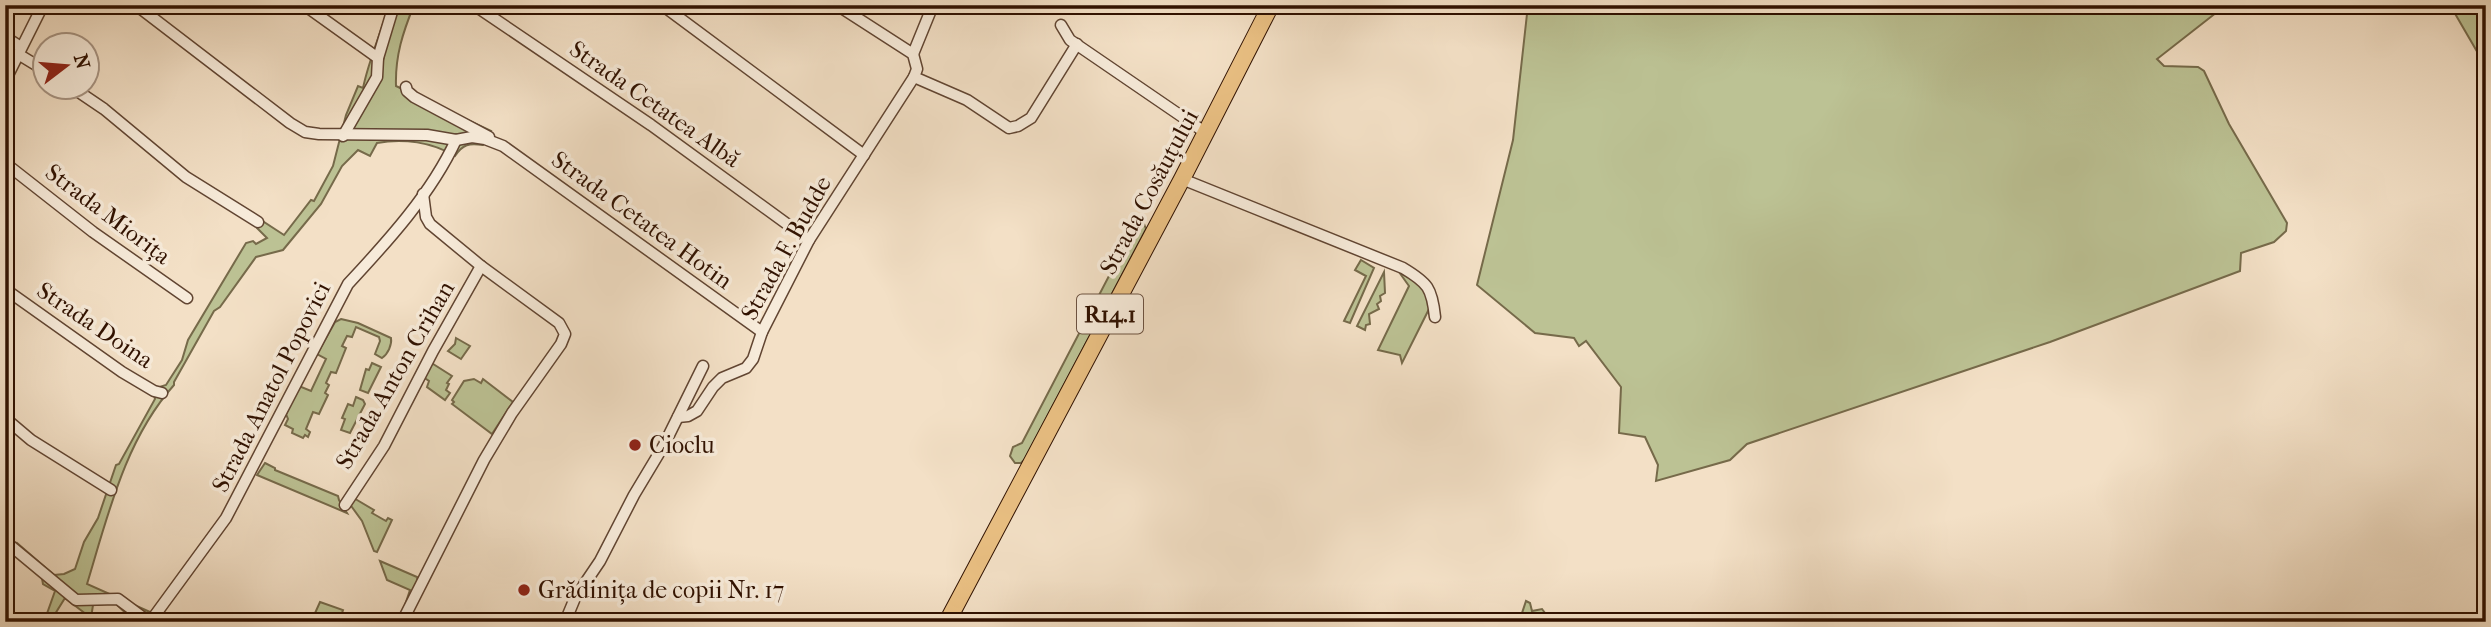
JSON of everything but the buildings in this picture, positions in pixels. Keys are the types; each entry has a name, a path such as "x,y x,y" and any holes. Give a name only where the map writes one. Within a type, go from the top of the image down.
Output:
{"main road":[{"name":"Strada Cosăuțului","path":"947,622 1271,5"}],"street":[{"path":"5,81 43,5"},
{"name":"Strada Cetatea Hotin","path":"136,5 305,132 343,135 414,134 456,140 472,137 496,143"},
{"path":"304,5 378,58"},
{"path":"343,135 377,77 378,58 394,5"},
{"name":"Strada Cetatea Albă","path":"474,5 651,125 809,240"},
{"path":"662,5 864,155"},
{"path":"837,5 913,54"},
{"path":"933,5 913,54 917,69 914,77 967,100 1009,128 1031,118 1077,44"},
{"path":"1061,25 1077,44 1206,133"},
{"path":"5,37 32,60"},
{"name":"Strada F. Budde","path":"678,416 688,416 697,411 722,378 746,368 809,240 914,77"},
{"name":"Strada Cetatea Hotin","path":"406,87 414,97 486,135 762,332"},
{"path":"94,102 186,177 258,222"},
{"name":"Strada Anatol Popovici","path":"150,622 226,518 348,284 423,194 447,160 456,140"},
{"name":"Strada Miorița","path":"5,163 93,232 187,298"},
{"path":"1182,178 1403,268 1425,281 1433,296 1435,317"},
{"path":"423,194 427,219"},
{"path":"402,622 484,460 565,334 559,323 481,267 427,219 408,213"},
{"name":"Strada Anton Crihan","path":"345,505 384,446 433,351 481,267"},
{"name":"Strada Doina","path":"5,289 122,372 162,393"},
{"name":"Strada F. Budde","path":"565,622 575,598 600,561 704,366"},
{"path":"5,418 31,440 111,490"},
{"path":"5,541 76,600 118,599 150,622"}],"green space":[{"path":"389,5 414,5 400,44 396,86 491,131 483,145 467,145 455,156 437,147 407,141 377,143 370,156 358,150 342,166 321,204 283,250 256,257 220,307 214,311 174,385 157,407 130,454 87,584 150,612 143,622 131,622 132,619 115,603 93,605 91,618 65,598 50,622 44,622 55,591 43,584 41,573 12,550 17,543 54,575 75,569 84,542 98,518 116,465 155,399 153,392 166,385 182,360 188,340 246,243 253,241 256,244 267,238 257,228 264,222 284,235 311,200 314,201 333,166 346,115 358,86 363,88"},
{"path":"1528,5 2226,5 2157,59 2164,66 2198,67 2204,71 2229,124 2287,223 2286,231 2274,242 2241,253 2240,271 2050,342 1747,444 1730,460 1656,481 1658,465 1645,437 1619,433 1621,387 1586,341 1579,346 1574,338 1535,333 1477,285 1513,140"},
{"path":"2450,5 2486,5 2486,67"},
{"path":"1135,218 1144,224 1146,229 1025,459 1021,463 1015,463 1010,456 1013,447 1022,443 1135,226"},
{"path":"1361,260 1374,268 1350,323 1344,321 1366,276 1355,270"},
{"path":"1384,272 1385,293 1380,296 1381,301 1377,304 1379,309 1369,314 1370,324 1366,325 1365,330 1357,326"},
{"path":"1399,272 1426,288 1430,307 1402,363 1400,355 1378,350 1409,286"},
{"path":"341,319 358,323 391,338 390,346 382,358 375,354 379,337 356,327 352,337 347,336 342,346 346,348 336,373 331,372 326,383 329,385 325,393 328,395 319,414 313,412 306,429 310,432 308,437 305,435 303,438 292,433 293,429 285,425 288,419 286,414 299,386 311,391 326,359 317,354 335,322"},
{"path":"456,338 470,346 461,359 448,351 455,344"},
{"path":"430,362 452,376 446,390 450,393 445,400 427,387 429,381 423,377"},
{"path":"372,363 381,367 368,393 360,390 366,369 369,370"},
{"path":"474,379 481,383 483,379 513,402 492,434 452,404 464,381"},
{"path":"356,397 365,404 350,433 341,430 345,419 342,418 348,404 353,406"},
{"path":"265,463 275,470 338,496 347,513 257,475"},
{"path":"352,497 374,510 372,513 386,521 388,518 392,520 377,552 374,551 362,521 349,503"},
{"path":"380,561 417,577 418,583 405,605 410,590 387,580"},
{"path":"1526,601 1530,603 1532,611 1542,609 1545,613 1544,622 1519,622"},
{"path":"320,602 343,610 339,622 311,622"}],"place":[{"name":"Cioclu","path":"635,445"},
{"name":"Grădinița de copii Nr. 17","path":"524,590"}]}
